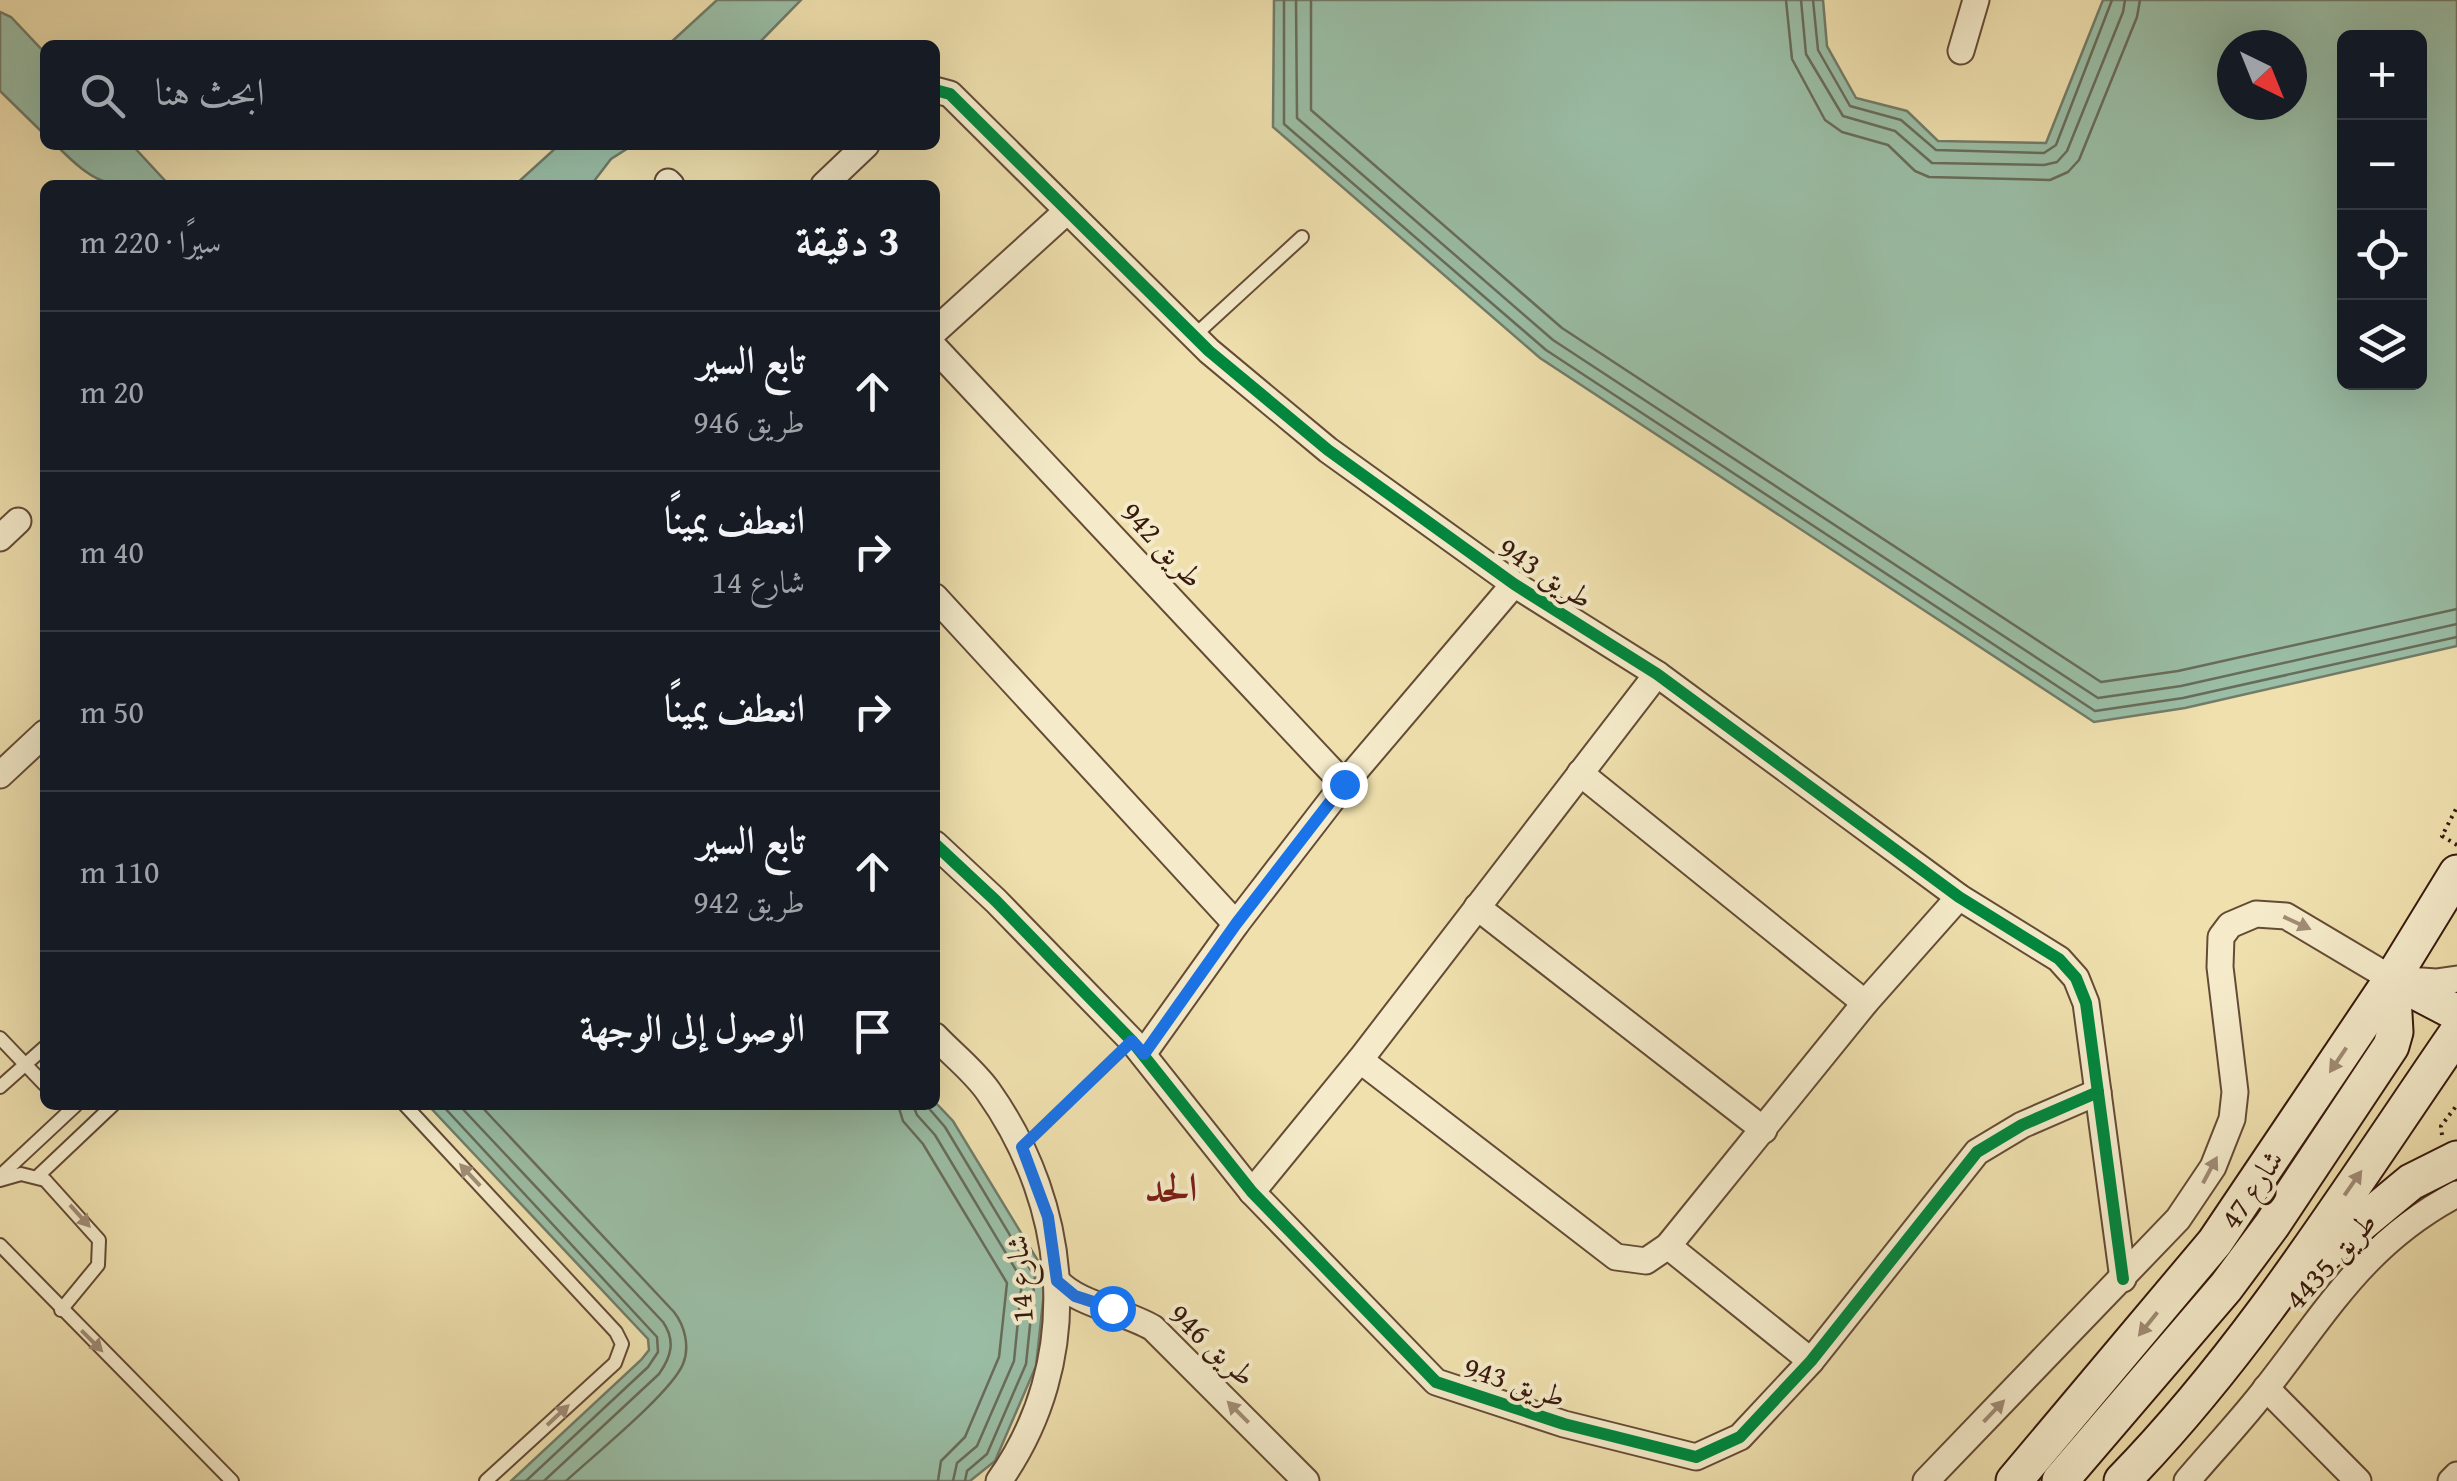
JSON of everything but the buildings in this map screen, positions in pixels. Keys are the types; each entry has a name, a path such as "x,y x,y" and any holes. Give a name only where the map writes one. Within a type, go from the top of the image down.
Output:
{"street":[{"path":"1962,51 1976,0"},
{"name":"طريق 943","path":"940,91 950,94 1194,336 1328,450 1514,584 1657,674 1960,898 2059,959 2076,978 2086,1003 2123,1278"},
{"path":"829,180 861,150"},
{"path":"940,326 1067,212"},
{"name":"طريق 942","path":"940,353 1344,784"},
{"path":"1138,1048 1344,784 1514,584"},
{"path":"940,603 1236,924"},
{"path":"1252,1192 1360,1060 1657,674"},
{"path":"0,775 40,738"},
{"path":"1580,773 1864,1004"},
{"name":"طريق 943","path":"940,849 1138,1048 1252,1192 1436,1382 1564,1424 1696,1457 1740,1438 1811,1361 1977,1152 2022,1125 2098,1092"},
{"name":"شارع 47","path":"2014,1481 2215,1242 2392,979 2448,912 2457,873"},
{"path":"1360,1060 1616,1258 1646,1261 1668,1246 1864,1004 1960,898"},
{"path":"1477,907 1764,1130"},
{"path":"1926,1481 2178,1218 2213,1167 2232,1119 2234,1078 2220,968 2222,937 2230,924 2256,914 2286,916 2457,1013"},
{"path":"2392,979 2457,979"},
{"path":"2060,1481 2226,1288 2391,1046 2395,1032 2392,979"},
{"path":"2122,1481 2202,1391 2277,1293 2457,1033"},
{"name":"شارع 14","path":"940,1041 987,1089 1022,1147 1048,1217 1057,1281 1053,1357 1013,1477"},
{"path":"2277,1293 2412,1182 2457,1158"},
{"name":"طريق 4435","path":"2188,1481 2266,1388 2334,1297 2385,1241 2425,1211 2457,1194"},
{"path":"1668,1246 1811,1361"},
{"name":"طريق 946","path":"1057,1281 1075,1296 1133,1316 1153,1328 1306,1481"},
{"path":"2266,1388 2358,1481"},
{"path":"2451,1481 2457,1475"}],"lane":[{"path":"1194,336 1302,237"},
{"path":"0,1038 40,1081"},
{"path":"0,1087 40,1052"},
{"path":"0,1178 67,1110"},
{"path":"38,1176 108,1110"},
{"path":"410,1110 616,1332 622,1344 615,1363 486,1481"},
{"path":"0,1178 38,1176 55,1188 96,1233 101,1248 98,1265 62,1310"},
{"path":"0,1245 232,1481"}],"path":[{"path":"2457,807 2442,836 2457,845"},
{"path":"1022,1147 1138,1048"}],"water":[{"path":"717,0 801,0 762,40 673,40"},
{"path":"1274,0 1823,0 1827,46 1856,98 1907,111 1938,141 2046,143 2103,0 2457,0 2457,646 2185,708 2094,722 1540,358 1273,127"},
{"path":"0,12 11,17 40,48 40,130 0,91"},
{"path":"62,150 137,150 164,180 102,180"},
{"path":"554,150 625,150 611,159 595,180 520,180"},
{"path":"940,1107 953,1121 1046,1274 1036,1366 995,1461 970,1481 511,1481 641,1360 649,1350 648,1339 433,1110"}],"cycle path":[{"path":"940,91 950,94 1209,351 1328,450 1514,584 1657,674 1959,897 2059,959 2076,978 2086,1003 2123,1279"},
{"path":"940,849 1132,1041 1252,1192 1436,1382 1564,1424 1696,1457 1740,1437 1811,1361 1977,1152 2022,1125 2098,1092"}],"district":[{"name":"الحد","path":"1171,1186"}],"route":[{"path":"1112,1308 1075,1296 1057,1281 1048,1217 1022,1147 1132,1041 1144,1054 1236,924 1344,784"}]}
